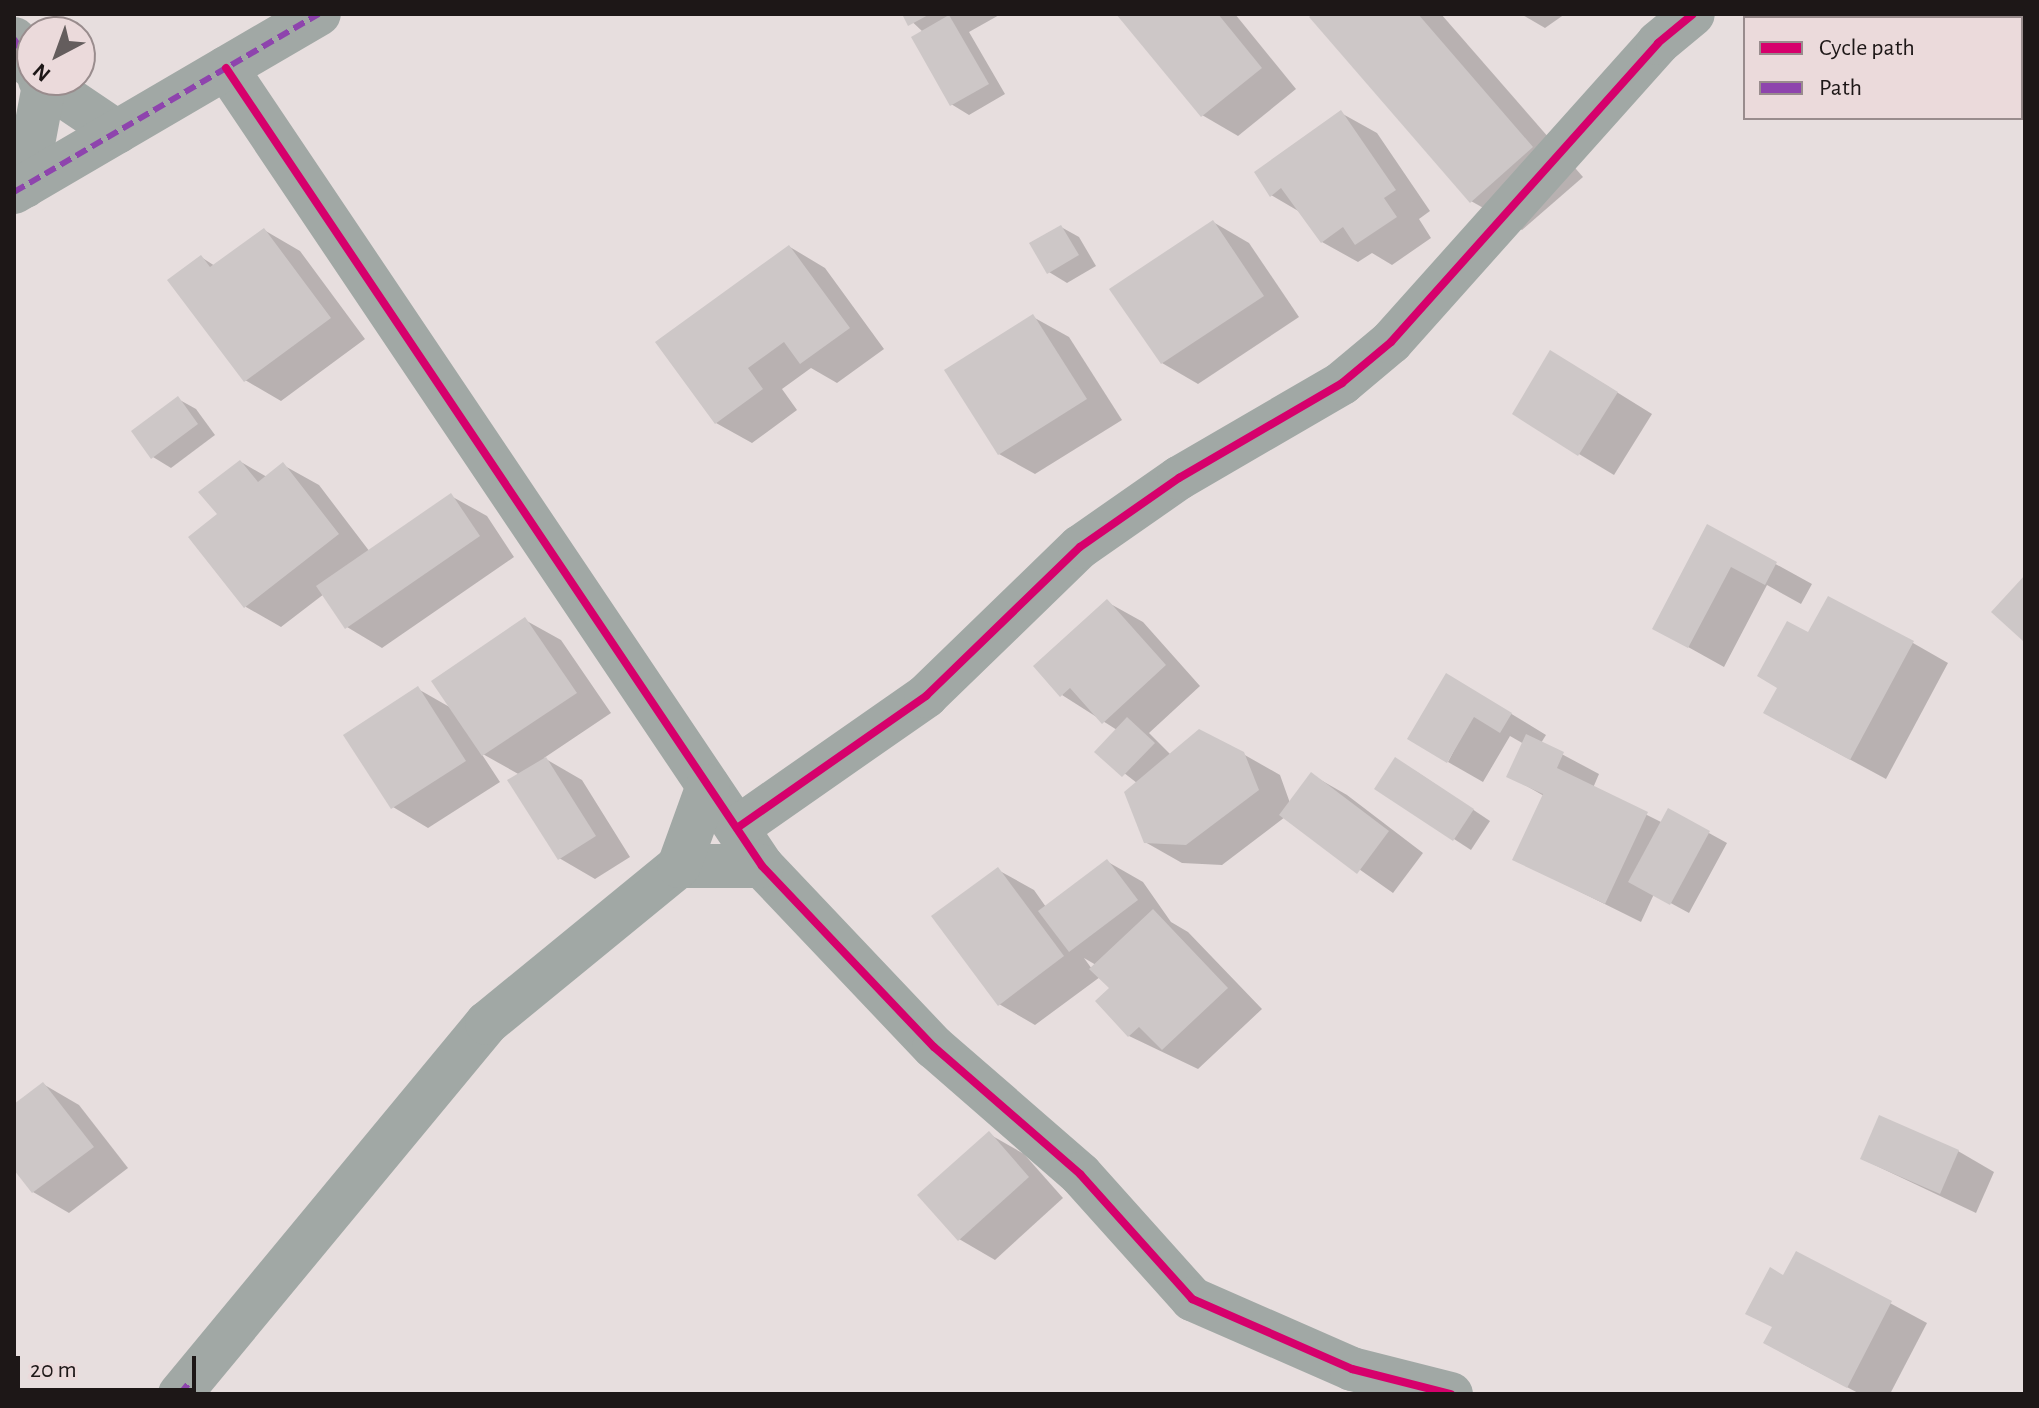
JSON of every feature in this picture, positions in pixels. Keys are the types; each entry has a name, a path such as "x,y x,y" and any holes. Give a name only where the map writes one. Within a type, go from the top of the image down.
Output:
{"street":[{"path":"20,189 319,14"},
{"path":"737,828 926,696 1080,547 1179,478 1342,383 1391,342 1658,43 1693,14"},
{"path":"226,68 762,866 934,1047 1080,1174 1192,1299 1352,1369 1451,1394"},
{"path":"20,189 36,96"},
{"path":"66,96 117,132"},
{"path":"180,1394 487,1023 679,866 708,786"},
{"path":"679,866 762,866"}],"building":[{"path":"902,14 930,14 908,26"},
{"path":"1116,14 1218,14 1262,68 1201,117"},
{"path":"1312,14 1418,14 1533,147 1470,203 1309,17"},
{"path":"1805,14 1919,14 1917,16"},
{"path":"949,15 989,84 950,106 911,37"},
{"path":"1341,110 1396,190 1384,198 1397,217 1355,245 1343,227 1321,243 1281,188 1270,197 1254,172"},
{"path":"1213,220 1264,296 1161,364 1109,289"},
{"path":"1061,225 1079,255 1047,274 1029,243"},
{"path":"264,228 331,318 244,382 167,280 201,255 210,267"},
{"path":"789,245 850,328 800,364 784,342 748,368 763,389 715,424 655,342"},
{"path":"1033,314 1087,399 998,455 944,370"},
{"path":"1550,350 1618,392 1578,456 1512,414"},
{"path":"178,396 198,424 151,459 131,431"},
{"path":"240,460 258,482 283,462 339,534 244,608 188,537 217,514 198,492"},
{"path":"451,493 480,536 345,629 316,586"},
{"path":"1707,524 1777,562 1765,585 1731,567 1688,648 1652,629"},
{"path":"2025,575 2025,639 2023,641 1991,612"},
{"path":"1828,596 1914,641 1850,760 1763,713 1777,688 1757,676 1787,621 1808,632"},
{"path":"1107,599 1166,665 1102,724 1070,688 1060,697 1033,666"},
{"path":"525,617 577,693 482,756 431,681"},
{"path":"1446,673 1512,713 1500,733 1474,717 1447,763 1407,739"},
{"path":"418,686 466,761 391,809 343,735"},
{"path":"1127,717 1155,743 1122,777 1094,752"},
{"path":"1199,729 1244,752 1259,790 1186,845 1144,843 1124,792"},
{"path":"1526,734 1564,752 1557,768 1648,812 1605,904 1512,860 1543,794 1506,777"},
{"path":"546,757 596,836 558,860 507,780"},
{"path":"1395,757 1474,809 1453,841 1374,789"},
{"path":"1311,772 1389,831 1357,874 1279,815"},
{"path":"1668,808 1710,831 1670,905 1628,882"},
{"path":"1107,859 1138,900 1069,952 1038,911"},
{"path":"998,867 1064,956 998,1006 931,916"},
{"path":"1153,909 1228,988 1162,1050 1139,1027 1128,1037 1095,1001 1109,988 1089,969"},
{"path":"43,1082 94,1147 32,1193 14,1170 14,1104"},
{"path":"1879,1115 1959,1150 1940,1194 1860,1159"},
{"path":"989,1131 1029,1177 958,1241 917,1195"},
{"path":"1796,1251 1892,1301 1847,1388 1763,1343 1772,1327 1745,1314 1770,1267 1783,1275"}],"marked path":[{"path":"14,192 319,14"},
{"path":"180,1394 189,1383"}],"cycle path":[{"path":"737,828 926,696 1080,547 1179,478 1342,383 1391,342 1658,43 1693,14"},
{"path":"226,68 762,866 934,1047 1080,1174 1192,1299 1352,1369 1451,1394"}]}
